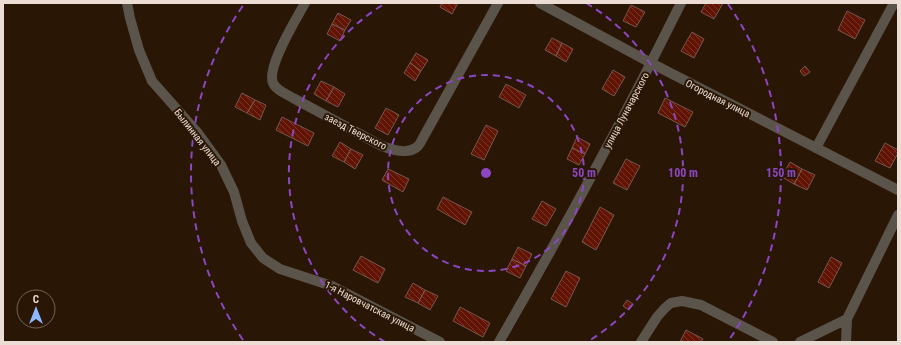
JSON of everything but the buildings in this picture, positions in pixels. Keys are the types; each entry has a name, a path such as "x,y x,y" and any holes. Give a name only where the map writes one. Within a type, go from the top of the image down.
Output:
{"street":[{"name":"Былинная улица","path":"127,3 139,50 152,81 197,132 221,165 234,192 242,221 251,244 263,258 280,269 299,276"},
{"name":"заезд Тверского","path":"305,3 276,58 272,72 273,83 280,91 382,146 396,151 406,151 416,148 498,3"},
{"name":"Огородная улица","path":"540,3 651,63 898,190"},
{"name":"улица Луначарского","path":"499,342 551,252 682,3"},
{"path":"816,148 894,3"},
{"path":"846,342 846,319 898,215"},
{"name":"1-я Наровчатская улица","path":"299,276 332,286 440,342"},
{"path":"641,342 657,317 665,308 672,303 682,301 701,306 773,342"},
{"path":"800,342 846,319"}]}
